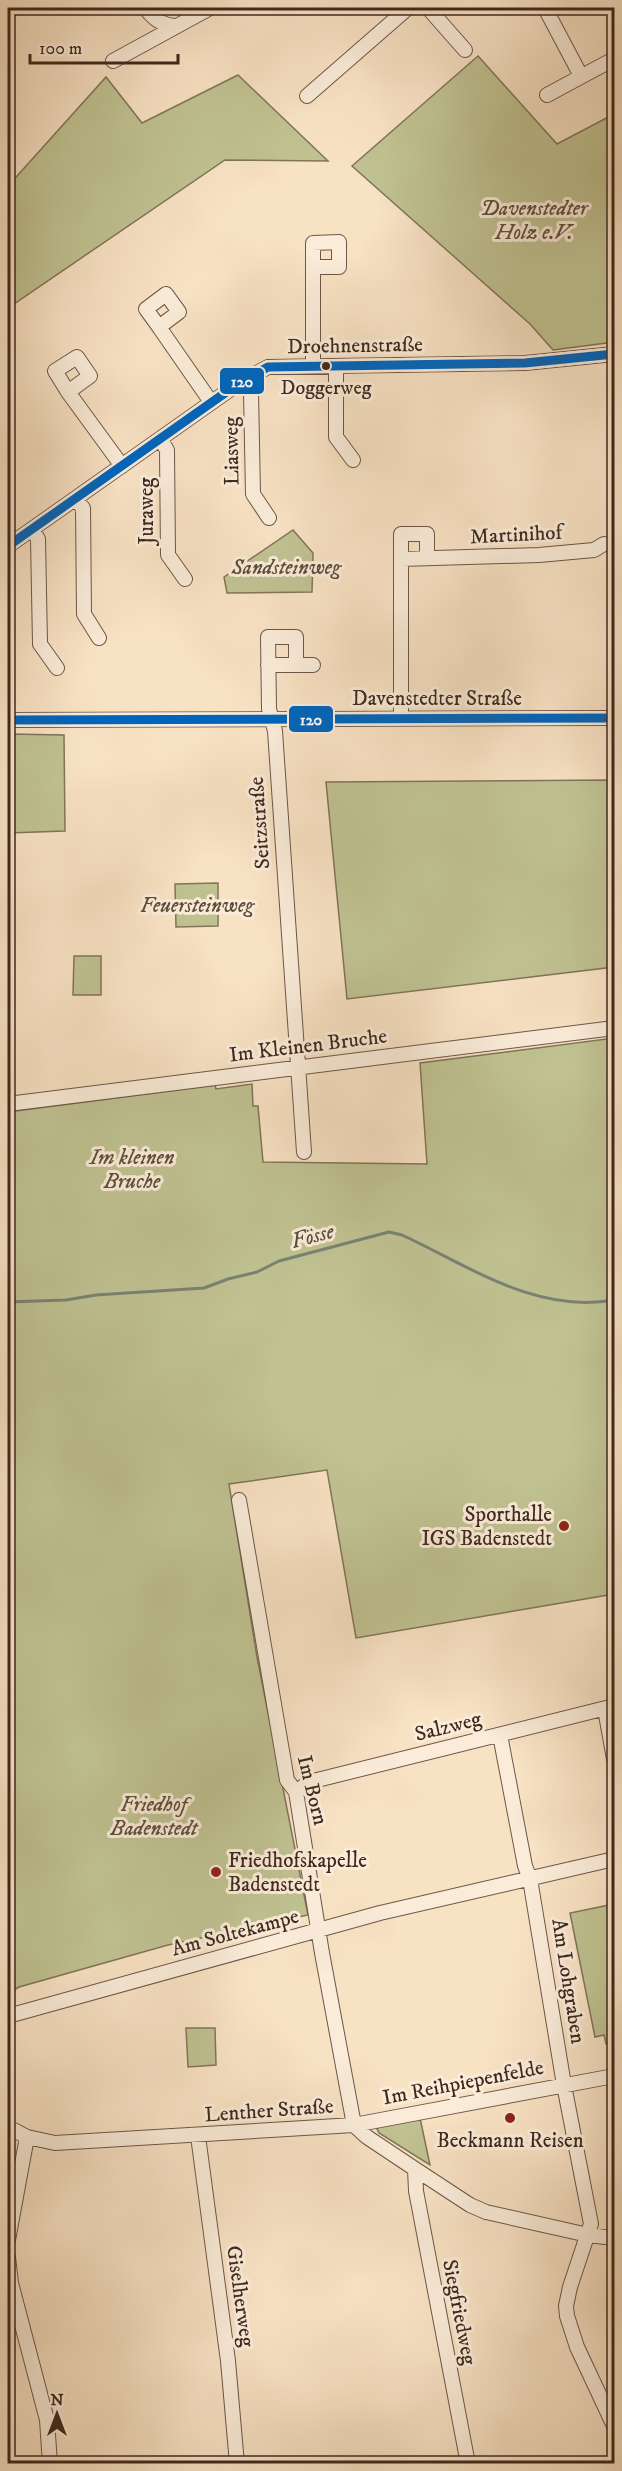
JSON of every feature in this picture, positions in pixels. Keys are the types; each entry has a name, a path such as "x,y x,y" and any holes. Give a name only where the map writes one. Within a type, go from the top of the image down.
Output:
{"street":[{"path":"145,8 154,19 163,25 174,26"},
{"path":"113,61 210,8"},
{"path":"307,96 408,8"},
{"path":"428,8 465,50"},
{"path":"545,8 581,76"},
{"path":"548,95 615,60"},
{"path":"313,267 313,366"},
{"path":"159,327 211,402"},
{"name":"Droehnenstraße","path":"8,546 211,402 268,367 525,363 615,354"},
{"path":"336,366 336,437 353,460"},
{"name":"Liasweg","path":"242,381 251,392 253,494 269,518"},
{"path":"68,392 122,466"},
{"name":"Juraweg","path":"160,440 167,450 168,555 185,579"},
{"path":"75,499 82,508 84,614 99,638"},
{"path":"32,529 38,538 40,644 57,668"},
{"path":"401,718 401,534 427,534 427,558"},
{"name":"Martinihof","path":"401,559 490,558 572,552 594,550 604,544"},
{"path":"271,719 268,637 296,637 296,665"},
{"path":"268,665 313,665"},
{"name":"Davenstedter Straße","path":"8,720 615,718"},
{"name":"Seitzstraße","path":"271,719 275,731 304,1152"},
{"name":"Im Kleinen Bruche","path":"8,1104 615,1028"},
{"name":"Im Born","path":"240,1500 287,1779 296,1792 320,1930 321,1953 354,2125"},
{"path":"610,1707 615,1759"},
{"name":"Salzweg","path":"296,1792 309,1782 610,1707"},
{"name":"Am Lohgraben","path":"500,1735 525,1866 530,1879 564,2085 591,2224 588,2235"},
{"name":"Am Soltekampe","path":"8,2016 380,1913 615,1859"},
{"name":"Im Reihpiepenfelde","path":"354,2125 615,2076"},
{"name":"Lenther Straße","path":"8,2127 27,2137 55,2143 354,2125 367,2137 470,2205 486,2212 504,2218 588,2235 615,2238"},
{"name":"Giselherweg","path":"198,2136 228,2361 237,2463"},
{"path":"8,2240 27,2137"},
{"name":"Siegfriedweg","path":"416,2169 416,2191 468,2463"},
{"path":"588,2235 570,2287 566,2306 567,2316 577,2347 615,2426"},
{"path":"8,2257 11,2283 47,2420 50,2463"}],"green space":[{"name":"Davenstedter Holz e.V.","path":"478,56 557,144 614,114 614,342 553,350 530,324 352,166"},
{"path":"238,75 328,161 225,160 8,308 8,186 106,77 142,123"},
{"name":"Sandsteinweg","path":"293,530 313,553 312,592 227,593 224,577"},
{"path":"8,734 64,735 65,831 8,833"},
{"path":"614,780 614,967 347,999 326,782"},
{"name":"Feuersteinweg","path":"218,883 218,926 176,927 175,884"},
{"path":"74,956 101,956 101,995 73,995"},
{"path":"614,1038 614,1594 356,1638 327,1470 229,1484 257,1657 308,1915 168,1945 19,1987 8,1994 8,1112 215,1085 216,1089 252,1084 253,1106 258,1106 263,1162 427,1164 420,1063"},
{"path":"614,1904 614,2043 606,2044 604,2035 595,2037 570,1913"},
{"path":"186,2028 215,2028 216,2065 188,2067"},
{"path":"420,2118 430,2165 379,2133 377,2129 379,2126"}],"waterway":[{"name":"Fösse","path":"8,1302 66,1300 96,1295 204,1288 257,1272 279,1261 389,1232 402,1235 478,1273 530,1294 557,1300 585,1302 614,1300"}],"transit line":[{"name":"120","path":"8,546 242,381 268,367 525,363 614,354"},
{"name":"120","path":"8,720 614,718"}],"place":[{"name":"Doggerweg","path":"326,366"},
{"name":"Sporthalle IGS Badenstedt","path":"564,1526"},
{"name":"Friedhofskapelle Badenstedt","path":"216,1872"},
{"name":"Beckmann Reisen","path":"510,2118"}],"park label":[{"name":"Im kleinen Bruche","path":"132,1169"},
{"name":"Friedhof Badenstedt","path":"154,1816"}]}
